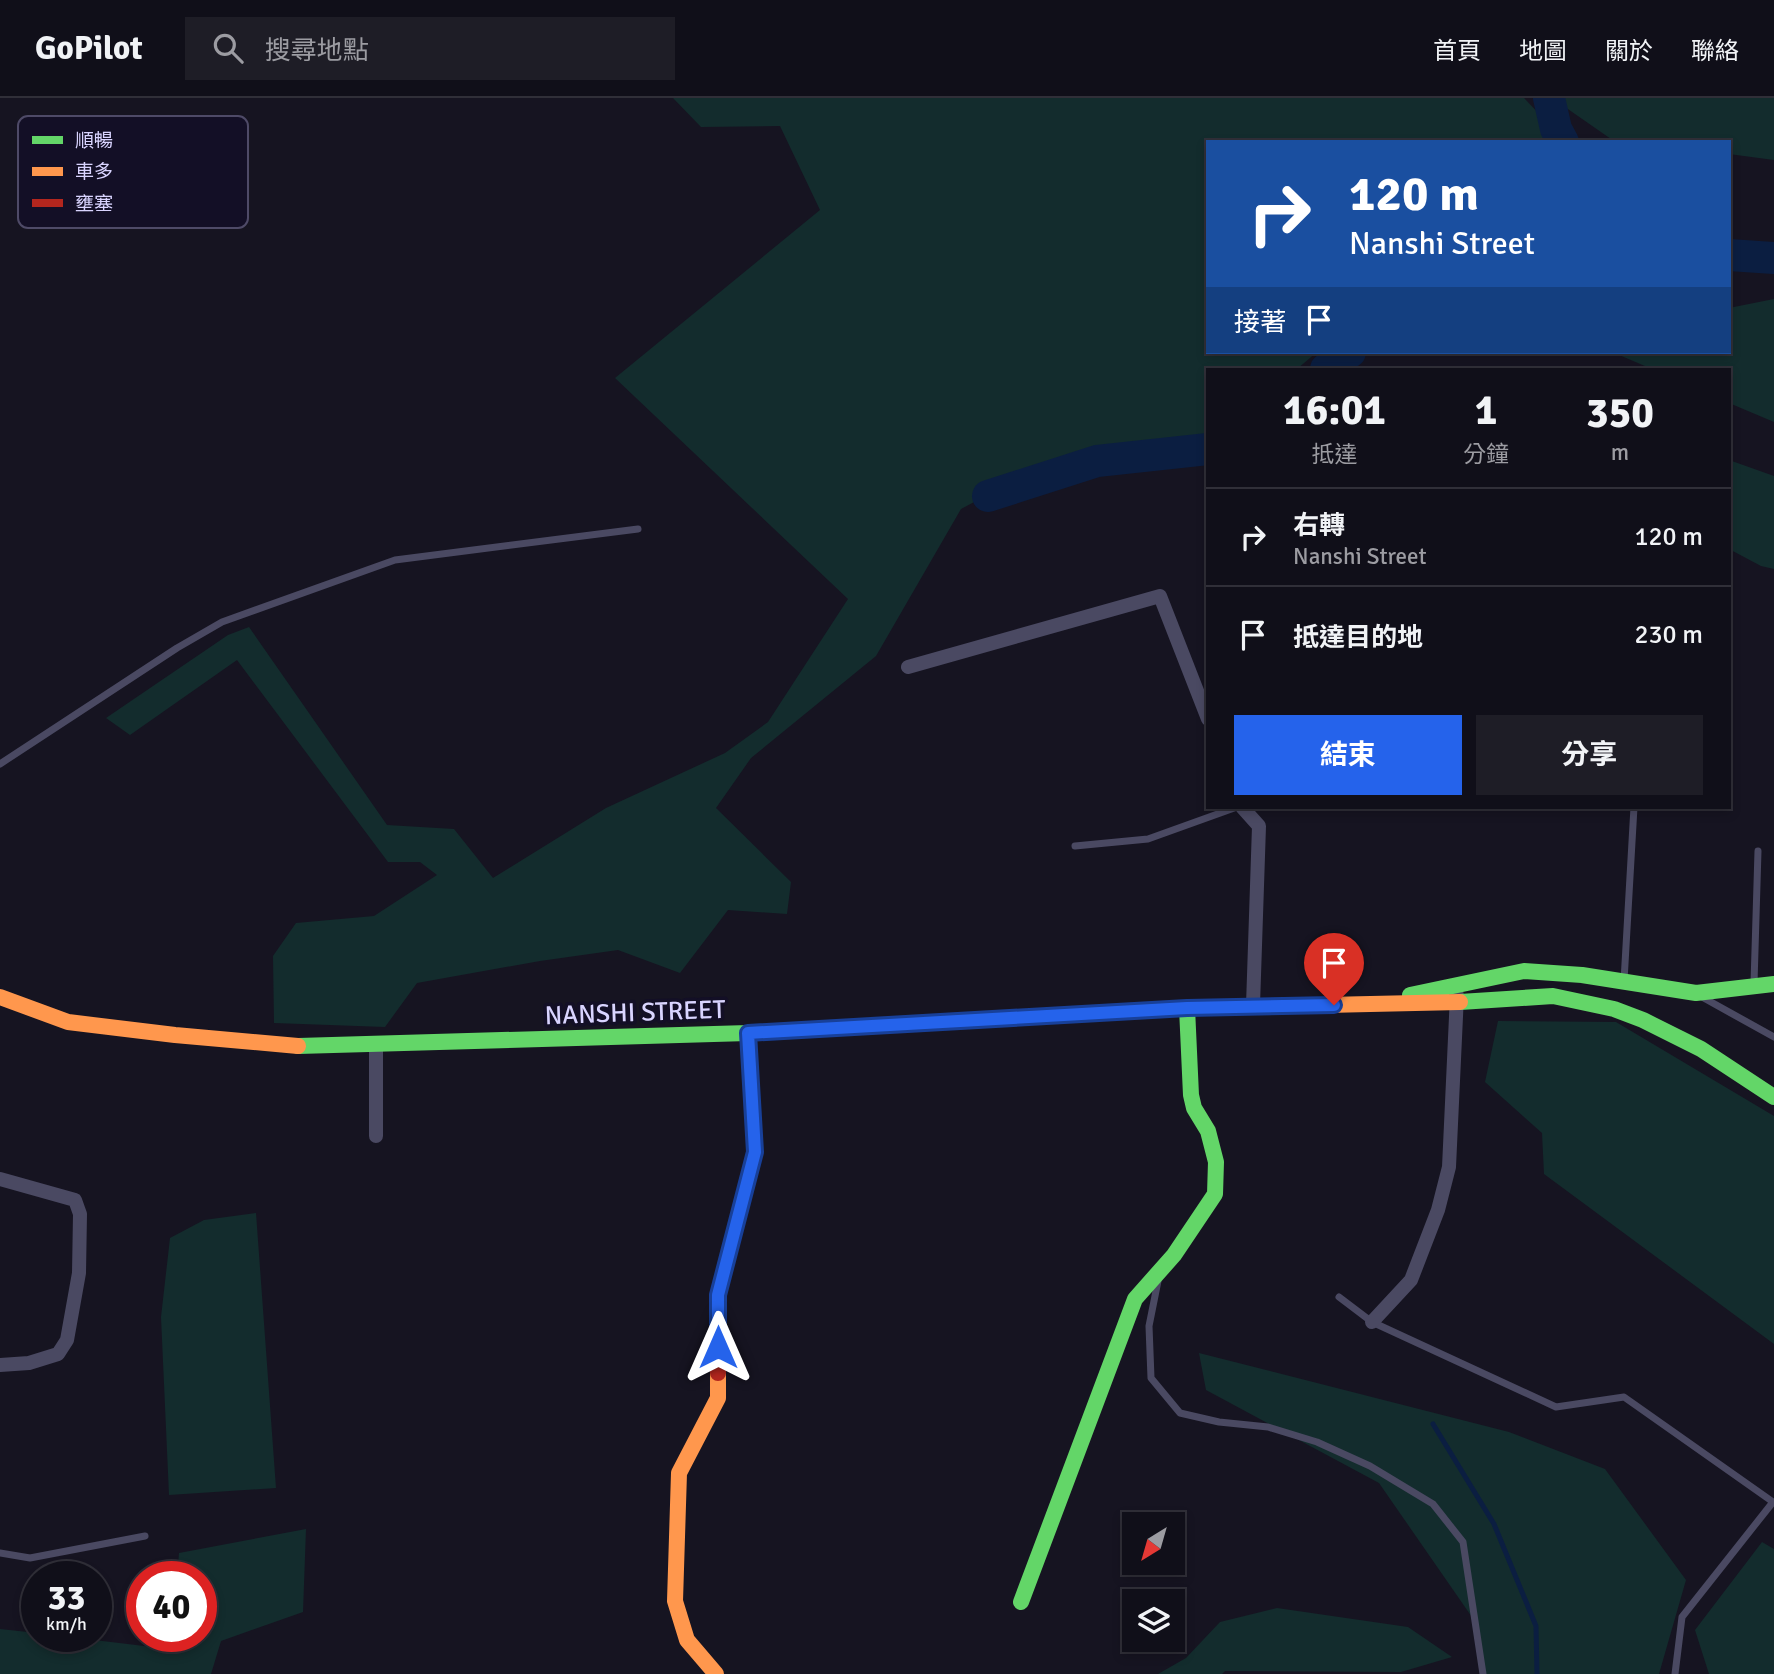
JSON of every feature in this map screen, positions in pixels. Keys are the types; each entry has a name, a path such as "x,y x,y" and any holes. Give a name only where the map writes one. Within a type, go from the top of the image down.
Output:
{"main road":[{"path":"1361,1005 1524,971 1582,975 1696,993 1774,984"},
{"path":"1361,1005 1553,996 1614,1009 1643,1020 1701,1049 1774,1097"},
{"name":"NANSHI STREET","path":"0,997 68,1022 289,1046 748,1033 1187,1008 1361,1005"},
{"path":"1021,1602 1135,1300 1174,1255 1215,1194 1216,1162 1208,1131 1194,1108 1191,1095 1187,1008"},
{"path":"716,1674 687,1640 675,1601 679,1473 718,1398 718,1295 755,1152 748,1033"}],"street":[{"path":"908,667 1160,596 1206,714"},
{"path":"1244,809 1259,826 1253,1005"},
{"path":"1372,1322 1411,1280 1438,1210 1449,1167 1456,1002 1460,984"},
{"path":"375,1043 376,1136"},
{"path":"0,1180 75,1200 80,1214 79,1272 67,1340 58,1354 29,1363 0,1365"}],"lane":[{"path":"0,764 177,648 222,622 395,560 638,529"},
{"path":"1075,846 1148,839 1231,809"},
{"path":"1624,982 1634,809"},
{"path":"1754,987 1758,851"},
{"path":"1696,993 1774,1037"},
{"path":"1161,1270 1149,1326 1152,1378 1180,1413 1219,1422 1268,1427 1317,1442 1370,1466 1433,1504 1463,1542 1483,1674"},
{"path":"1339,1297 1372,1322 1556,1406 1624,1397 1773,1502 1682,1617 1675,1674"},
{"path":"0,1553 30,1558 145,1536"}],"green space":[{"path":"673,98 1524,98 1564,140 1206,140 1206,354 1315,354 1298,368 1206,368 1206,439 1045,464 961,509 876,656 751,758 716,808 791,882 787,914 728,910 680,973 618,950 417,983 385,1027 274,1023 273,956 296,923 374,916 437,875 420,862 388,862 237,660 130,735 106,718 228,635 249,627 387,825 454,829 493,878 606,808 725,753 768,722 848,599 615,378 820,210 780,126 701,127"},
{"path":"1552,98 1774,98 1774,160 1731,154 1731,140 1611,139"},
{"path":"1774,299 1774,422 1731,404 1731,368 1650,368 1617,354 1731,354 1731,308"},
{"path":"1731,461 1774,476 1774,569 1761,566 1731,550"},
{"path":"1498,1021 1616,1022 1774,1116 1774,1344 1544,1174 1542,1133 1485,1082"},
{"path":"256,1213 276,1488 169,1495 161,1317 170,1238 204,1220"},
{"path":"1199,1353 1509,1432 1605,1469 1686,1580 1659,1674 1486,1674 1474,1620 1379,1483 1206,1390"},
{"path":"306,1529 303,1612 221,1641 211,1674 0,1674 0,1629 21,1631 21,1652 112,1652 112,1642 126,1644 126,1652 217,1652 217,1561 178,1561 179,1553"},
{"path":"1762,1542 1774,1549 1774,1674 1709,1674 1695,1630"},
{"path":"1277,1608 1408,1627 1452,1657 1401,1672 1225,1671 1222,1674 1158,1674 1186,1658 1220,1622"}],"waterway":[{"path":"1549,98 1556,129 1562,140"},
{"path":"1731,255 1774,258"},
{"path":"1327,368 1347,354"},
{"path":"988,496 1097,461 1206,449"},
{"path":"1433,1424 1494,1524 1536,1626 1537,1674"}],"traffic: fast":[{"path":"1410,995 1524,971 1582,975 1696,993 1774,984"},
{"path":"1460,1002 1553,996 1614,1009 1643,1020 1701,1049 1774,1097"},
{"path":"1021,1602 1135,1299 1174,1255 1215,1194 1216,1162 1208,1131 1194,1108 1191,1095 1187,1008"},
{"path":"298,1046 748,1033 1188,1008"}],"traffic: slow":[{"path":"0,997 68,1022 298,1046"},
{"path":"1188,1008 1460,1002"},
{"path":"716,1674 687,1640 675,1601 679,1473 718,1398 718,1373"}],"traffic: jam":[{"path":"718,1373 718,1295 755,1152 748,1033"}],"route":[{"path":"718,1347 718,1295 755,1152 748,1033 1187,1008 1334,1005"}]}
